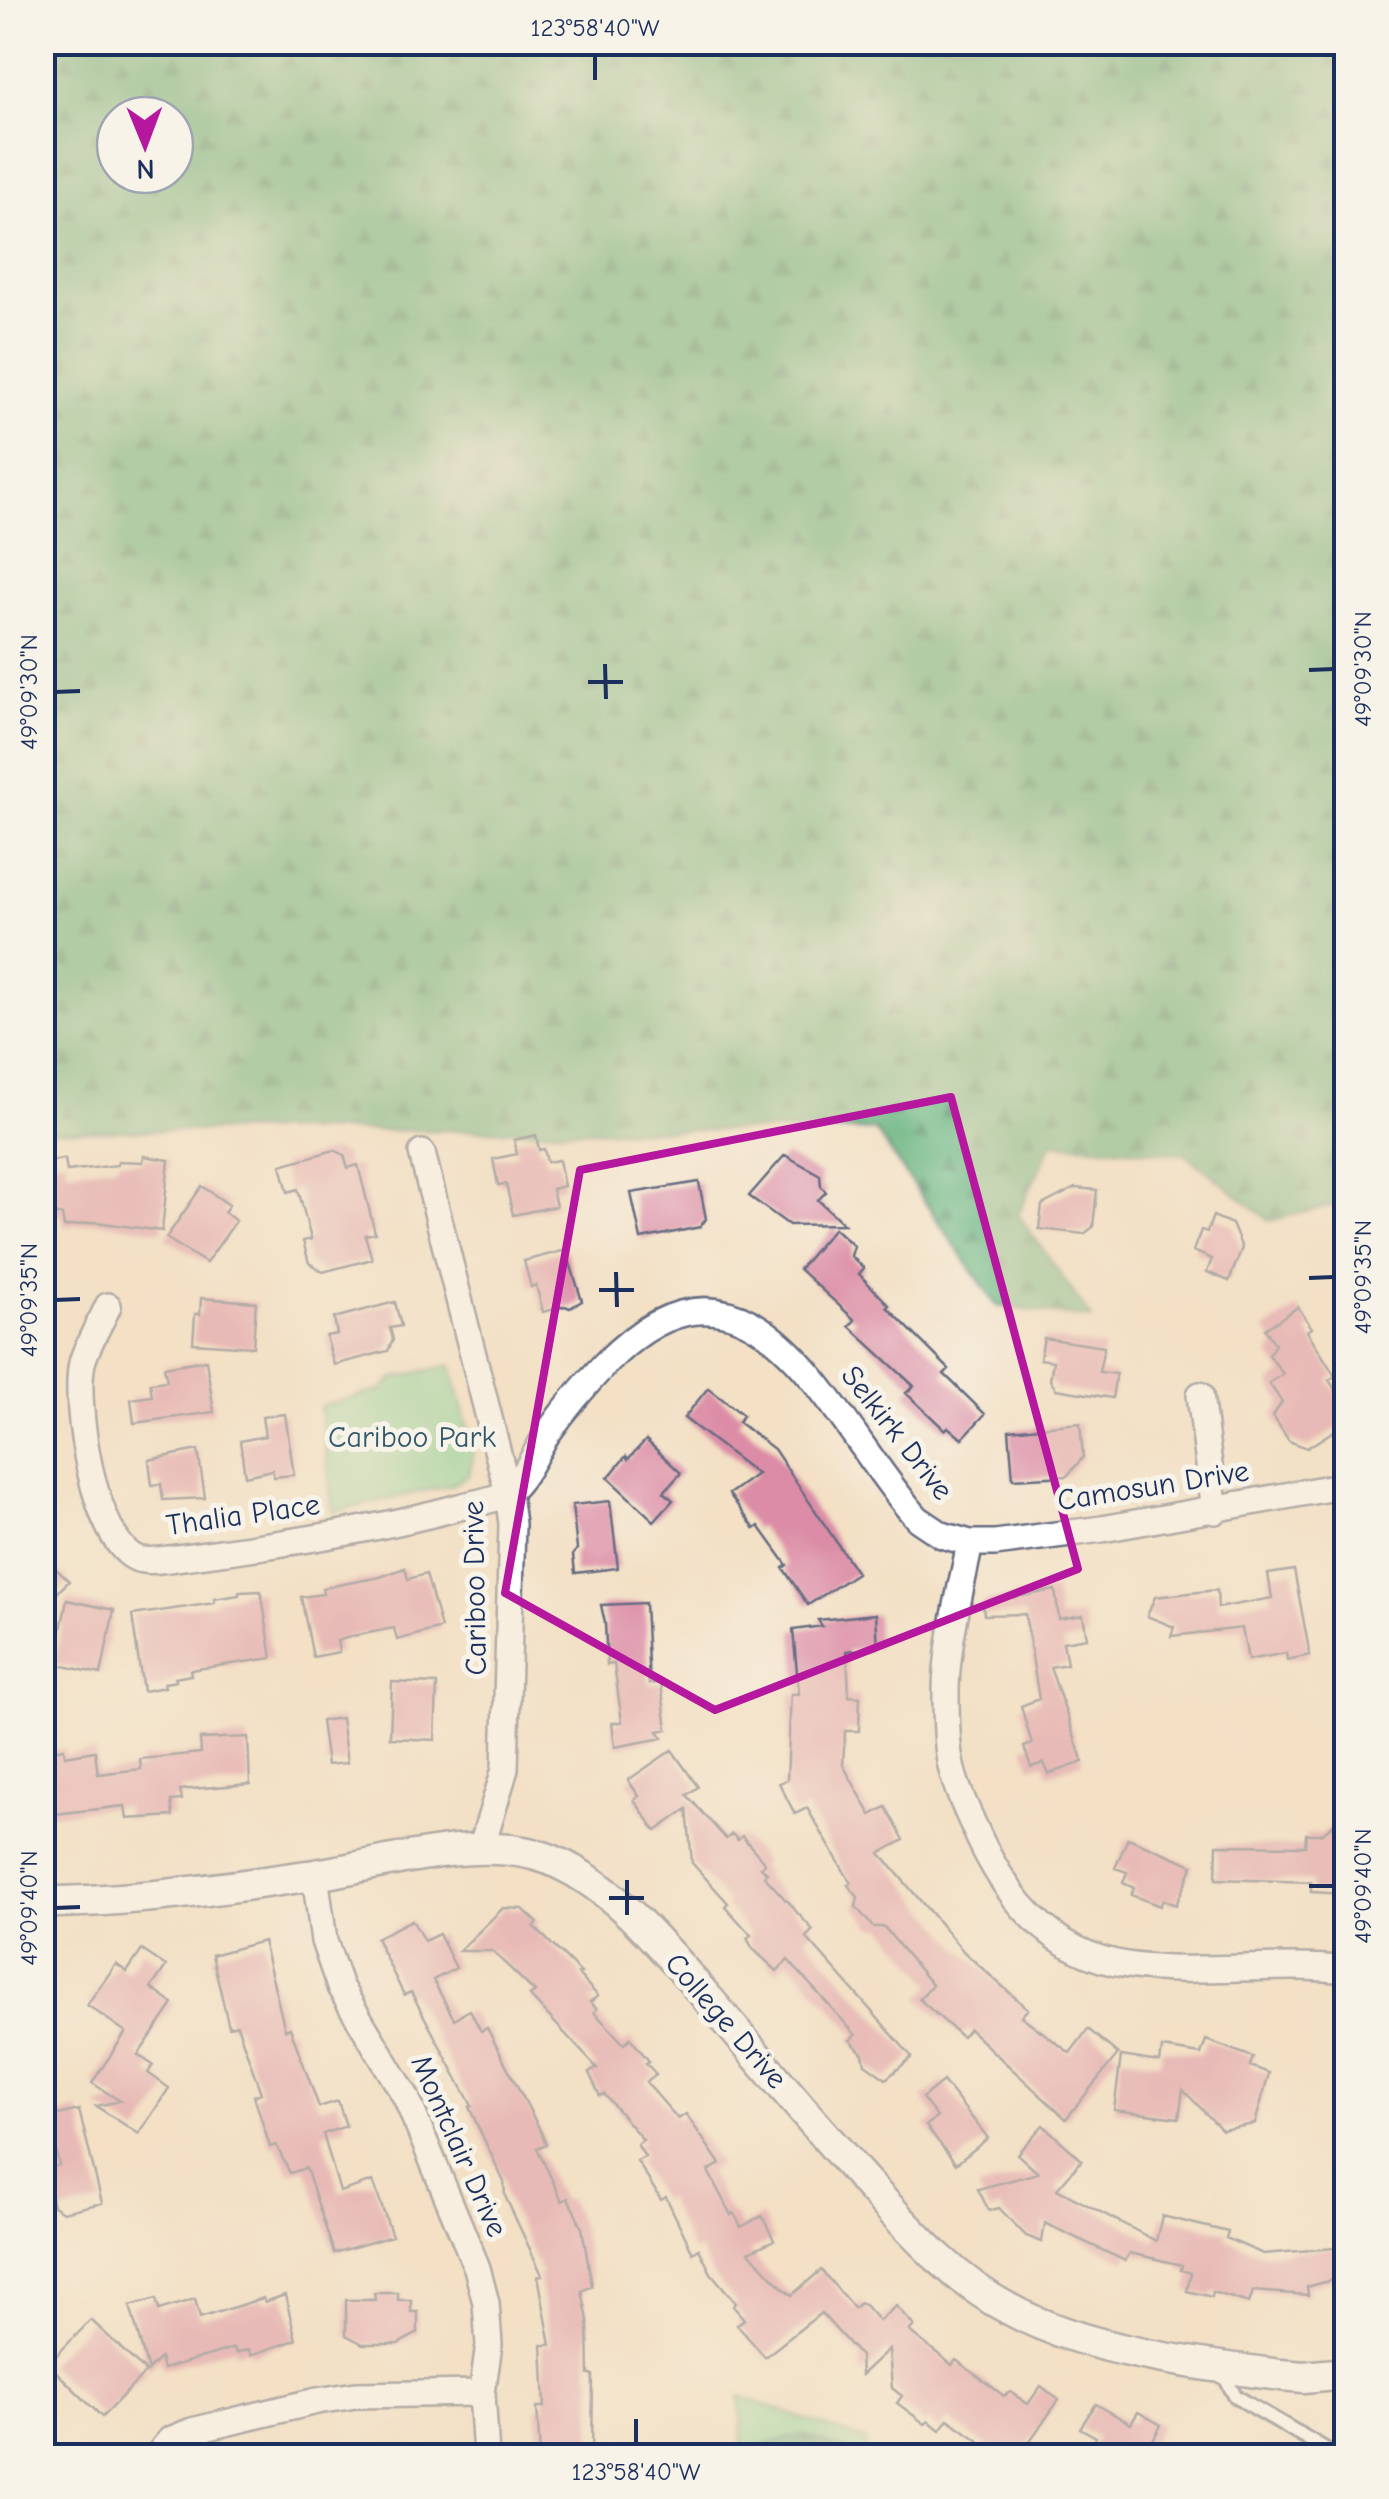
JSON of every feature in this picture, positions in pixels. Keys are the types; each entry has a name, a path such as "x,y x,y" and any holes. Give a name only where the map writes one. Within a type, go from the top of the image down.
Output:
{"street":[{"name":"Cariboo Drive","path":"422,1153 508,1493 512,1524 506,1770 481,1849"},
{"name":"Thalia Place","path":"108,1306 82,1364 84,1436 100,1508 109,1530 122,1548 139,1560 169,1560 356,1532 508,1493"},
{"name":"Selkirk Drive","path":"508,1493 564,1412 614,1355 664,1320 690,1312 716,1312 755,1325 786,1347 809,1372 918,1519 942,1534 970,1543"},
{"path":"1200,1395 1214,1510"},
{"name":"Camosun Drive","path":"970,1543 1022,1540 1346,1486"},
{"path":"970,1543 946,1687 950,1764 978,1836 1003,1885 1019,1905 1068,1946 1109,1962 1149,1968 1301,1966 1346,1970"},
{"name":"College Drive","path":"42,1902 128,1897 315,1875 442,1852 481,1849 524,1852 545,1858 587,1881 619,1906 681,1968 890,2208 966,2282 1012,2312 1124,2348 1218,2366 1304,2377 1346,2373"},
{"name":"Montclair Drive","path":"315,1875 324,1941 340,1987 406,2098 478,2268 489,2345 482,2393 486,2456"},
{"path":"158,2456 170,2440 192,2431 317,2401 356,2395 482,2393"}],"lane":[{"path":"1218,2366 1236,2396 1337,2456"}],"highlighted area":[{"path":"951,1097 1078,1569 715,1710 505,1593 580,1170"}],"green space":[{"path":"42,43 1346,43 1346,1202 1270,1221 1185,1154 1052,1143 1018,1214 1092,1319 997,1306 875,1130 43,1131"},
{"name":"Cariboo Park","path":"451,1365 474,1452 469,1475 451,1485 333,1512 320,1406 382,1390 394,1378"},
{"path":"740,2396 866,2441 867,2456 743,2456"},
{"path":"803,2435 859,2456 726,2456 733,2452"}],"building":[{"path":"536,1135 547,1162 559,1160 564,1186 552,1189 556,1206 513,1215 506,1184 498,1185 493,1159 517,1154 514,1140"},
{"path":"334,1150 344,1155 348,1168 358,1165 375,1233 365,1235 372,1259 323,1272 309,1263 303,1241 311,1239 298,1189 288,1192 281,1165"},
{"path":"785,1155 820,1175 826,1192 818,1200 844,1224 789,1225 749,1196"},
{"path":"144,1156 169,1160 162,1231 96,1222 64,1227 62,1215 42,1214 42,1162 65,1159 67,1171 118,1165 118,1161 143,1162"},
{"path":"699,1182 706,1219 700,1227 641,1239 631,1193"},
{"path":"202,1186 229,1205 224,1212 236,1221 206,1263 166,1238"},
{"path":"1075,1188 1097,1190 1093,1227 1084,1234 1039,1229 1042,1205"},
{"path":"1213,1216 1232,1224 1242,1248 1229,1281 1207,1272 1212,1259 1193,1251 1201,1230 1207,1232"},
{"path":"834,1228 854,1246 851,1256 864,1268 859,1274 949,1369 944,1374 985,1414 962,1439 948,1427 945,1430 906,1393 914,1386 849,1326 855,1320 799,1269"},
{"path":"566,1250 582,1301 570,1308 543,1312 524,1261"},
{"path":"201,1298 256,1302 253,1347 193,1343 195,1314 200,1314"},
{"path":"395,1302 401,1326 390,1328 393,1340 388,1351 334,1365 326,1336 337,1334 334,1318"},
{"path":"1298,1307 1312,1328 1307,1331 1335,1376 1329,1380 1346,1407 1346,1423 1307,1448 1289,1441 1273,1416 1282,1402 1269,1383 1283,1374 1269,1355 1275,1344 1265,1329"},
{"path":"1044,1338 1104,1347 1099,1372 1116,1374 1112,1398 1056,1389 1050,1380 1053,1361 1040,1359"},
{"path":"206,1360 214,1412 134,1423 131,1399 152,1396 150,1383 167,1381 164,1367"},
{"path":"708,1388 743,1415 738,1422 774,1449 857,1573 808,1605 783,1568 787,1565 729,1494 757,1474 684,1418"},
{"path":"285,1414 294,1475 274,1477 272,1470 245,1476 240,1441 265,1436 262,1417"},
{"path":"1080,1423 1083,1457 1067,1476 1013,1479 1009,1430"},
{"path":"646,1440 681,1473 664,1492 673,1500 654,1521 608,1478"},
{"path":"198,1450 205,1498 163,1500 161,1484 152,1485 149,1460"},
{"path":"610,1501 618,1568 575,1573 573,1555 577,1549 572,1505"},
{"path":"42,1556 69,1581 42,1608"},
{"path":"405,1568 408,1579 426,1574 441,1628 397,1640 394,1628 353,1636 337,1641 339,1652 313,1657 301,1597 323,1594 322,1588"},
{"path":"1294,1570 1310,1655 1287,1660 1286,1653 1248,1660 1242,1628 1171,1636 1174,1627 1147,1616 1155,1597 1217,1590 1218,1608 1272,1598 1268,1574"},
{"path":"1055,1590 1059,1619 1083,1615 1087,1638 1063,1642 1067,1664 1050,1667 1083,1762 1049,1774 1044,1763 1031,1767 1024,1747 1032,1744 1021,1706 1039,1699 1025,1614 984,1615 983,1603"},
{"path":"261,1591 272,1658 190,1670 191,1675 164,1683 165,1687 143,1691 132,1615 215,1603 214,1599 239,1592"},
{"path":"67,1600 114,1610 101,1674 54,1664"},
{"path":"645,1603 649,1684 661,1683 667,1729 658,1731 663,1738 615,1747 612,1723 622,1722 614,1664 607,1665 601,1605"},
{"path":"876,1614 878,1648 847,1651 849,1696 860,1697 859,1731 845,1731 843,1765 871,1815 886,1807 904,1840 880,1853 964,1952 1028,2009 1021,2016 1070,2053 1088,2029 1118,2054 1066,2119 969,2029 962,2037 919,1999 932,1985 884,1927 873,1927 856,1907 858,1897 807,1808 795,1814 779,1783 787,1780 791,1694 799,1694 793,1630 822,1626 818,1620"},
{"path":"392,1682 437,1684 435,1740 390,1738"},
{"path":"341,1718 347,1763 327,1765 321,1721"},
{"path":"248,1737 250,1784 180,1790 182,1800 171,1801 173,1816 127,1819 125,1806 45,1815 42,1752 64,1748 65,1756 95,1751 98,1774 141,1769 140,1759 201,1753 200,1739"},
{"path":"672,1750 698,1787 687,1795 726,1839 732,1834 738,1840 742,1836 765,1863 761,1867 767,1873 764,1876 813,1930 806,1937 912,2057 886,2079 865,2064 863,2054 850,2040 856,2035 788,1960 777,1971 753,1949 747,1938 751,1935 692,1863 687,1809 656,1831 634,1800 639,1796 628,1780"},
{"path":"1339,1820 1340,1838 1346,1838 1346,1894 1311,1892 1311,1882 1216,1879 1217,1845 1305,1846 1306,1834 1321,1834"},
{"path":"1128,1838 1193,1865 1176,1905 1163,1900 1160,1906 1131,1895 1134,1888 1123,1883 1127,1872 1115,1868"},
{"path":"503,1908 523,1909 538,1923 534,1927 581,1973 578,1974 598,1996 590,2002 597,2009 594,2012 624,2044 630,2038 649,2061 646,2063 656,2074 646,2082 678,2119 686,2114 720,2164 708,2171 731,2215 734,2213 741,2227 762,2216 774,2240 749,2252 781,2286 792,2295 821,2270 854,2308 860,2303 865,2305 879,2321 896,2306 914,2326 909,2331 952,2365 956,2360 1004,2396 1010,2392 1028,2404 1041,2386 1059,2400 1019,2456 1000,2456 948,2419 940,2430 929,2421 925,2424 897,2403 902,2396 892,2388 889,2349 861,2375 860,2356 821,2313 765,2357 737,2325 744,2319 733,2306 736,2303 711,2273 699,2249 693,2253 666,2197 661,2200 637,2161 645,2157 637,2144 643,2140 604,2094 600,2096 589,2073 597,2068 530,1996 535,1992 492,1951 459,1951"},
{"path":"412,1920 424,1941 439,1934 456,1968 433,1980 454,2019 470,2010 481,2031 487,2028 540,2130 546,2144 537,2148 562,2201 568,2198 582,2228 592,2286 582,2291 588,2320 589,2375 593,2375 592,2456 540,2456 537,2407 545,2407 542,2345 551,2345 538,2276 542,2275 505,2196 504,2182 469,2107 472,2106 411,1992 404,1995 376,1938"},
{"path":"263,1941 285,2030 290,2028 319,2107 338,2101 346,2126 323,2134 340,2192 373,2181 392,2236 334,2253 306,2168 290,2173 276,2145 270,2147 254,2096 261,2093 237,2025 229,2027 212,1955"},
{"path":"142,1950 166,1966 151,1988 173,2004 138,2055 153,2065 148,2073 169,2088 139,2134 96,2106 120,2101 92,2083 126,2032 87,2005 116,1964 127,1972"},
{"path":"1206,2040 1253,2057 1250,2066 1269,2073 1255,2124 1222,2130 1183,2090 1179,2118 1114,2110 1121,2056 1160,2062 1162,2048 1201,2054"},
{"path":"943,2081 988,2138 956,2164 926,2126 937,2117 922,2098"},
{"path":"79,2110 102,2203 63,2212 53,2206 44,2169 59,2165 50,2126 56,2124 54,2116"},
{"path":"1043,2125 1082,2160 1057,2189 1156,2241 1162,2216 1228,2232 1226,2238 1263,2254 1346,2247 1346,2276 1307,2287 1308,2295 1253,2291 1249,2303 1213,2292 1212,2297 1187,2291 1191,2273 1181,2270 1182,2265 1130,2253 1125,2261 1045,2223 1042,2242 1026,2236 999,2208 989,2211 978,2189 1038,2173 1017,2154"},
{"path":"374,2293 398,2293 398,2300 411,2300 411,2312 418,2312 418,2333 398,2344 363,2344 346,2335 346,2300 375,2300"},
{"path":"285,2295 296,2340 251,2355 249,2349 236,2353 234,2348 163,2369 160,2358 148,2370 130,2306 156,2299 159,2310 195,2299 200,2318"},
{"path":"91,2320 146,2372 102,2417 48,2364"},
{"path":"1096,2404 1131,2424 1138,2412 1161,2425 1147,2451 1142,2448 1137,2456 1111,2456 1092,2445 1096,2437 1080,2428"}]}
